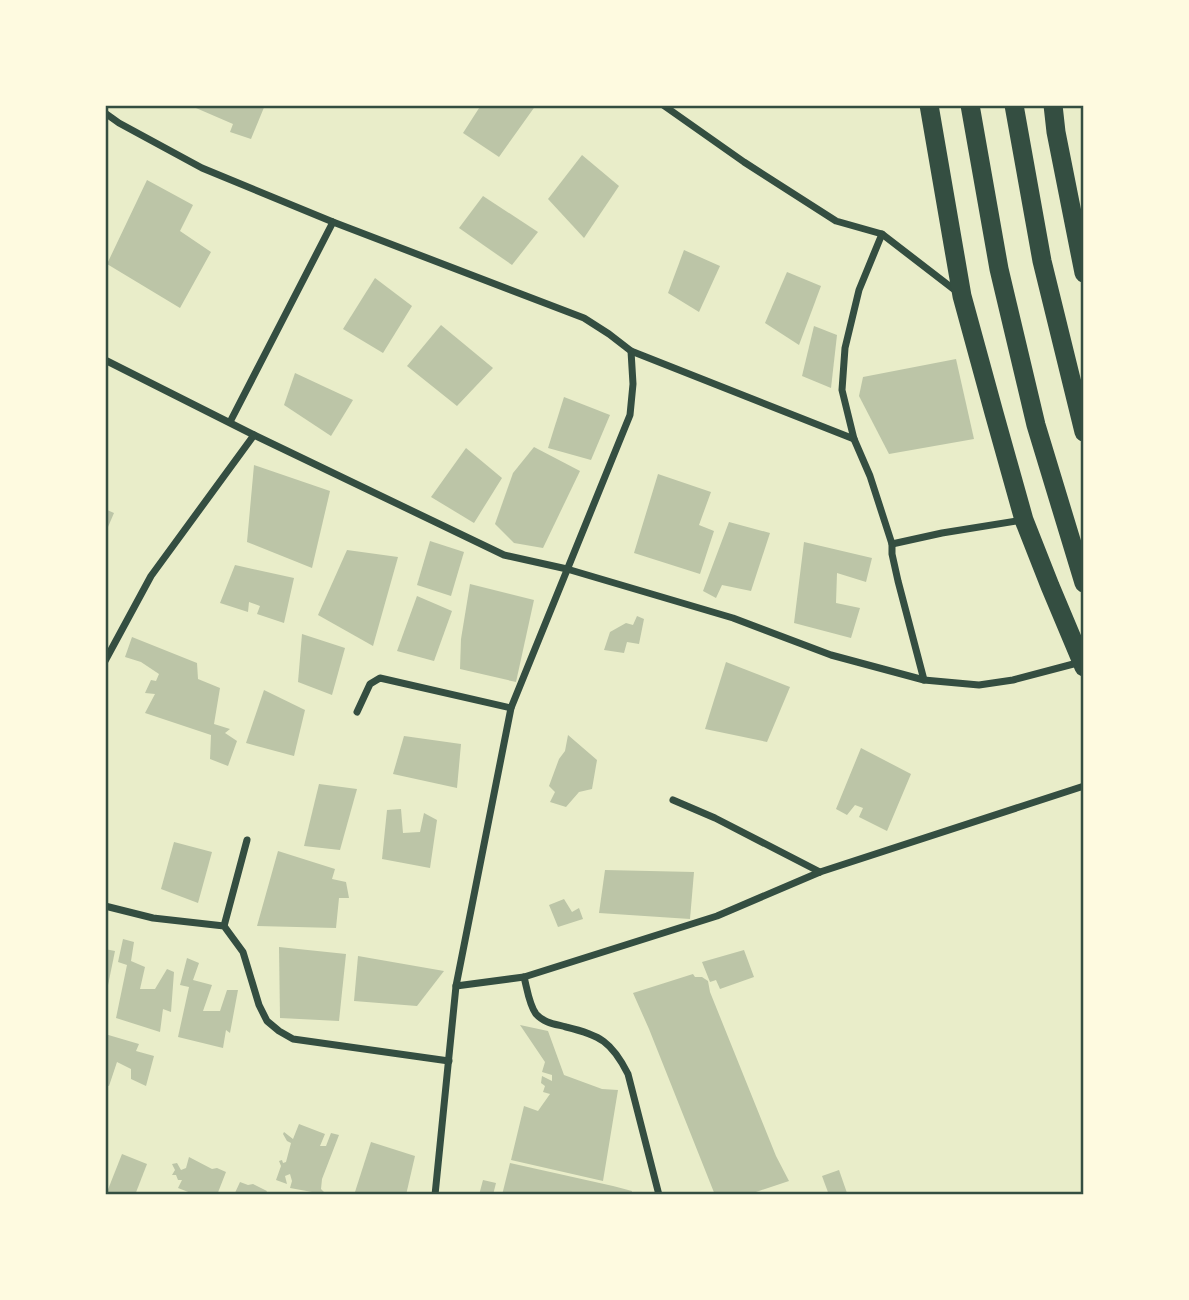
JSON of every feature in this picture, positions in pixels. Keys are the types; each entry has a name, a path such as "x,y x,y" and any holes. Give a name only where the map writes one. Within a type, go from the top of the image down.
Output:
{"highway":[{"path":"929,105 962,296 1024,520 1083,665"},
{"path":"970,105 999,269 1035,425 1084,583"},
{"path":"1014,105 1042,261 1084,432"},
{"path":"1053,105 1080,225 1084,272"}],"street":[{"path":"663,105 744,162 836,221 882,234 962,296"},
{"path":"105,113 202,168 333,222 584,318 631,351 854,439"},
{"path":"230,422 333,222"},
{"path":"882,234 859,290 845,348 842,390 854,439 870,476 892,544 898,581 924,680"},
{"path":"435,1195 456,986 511,708 630,415 633,384 631,351"},
{"path":"105,360 504,555 567,569 733,618 831,655 924,680 979,685 1083,665"},
{"path":"105,661 151,576 254,435"},
{"path":"892,544 1024,520"},
{"path":"357,712 370,684 380,678 511,708"},
{"path":"456,986 524,977 717,916 820,872 1084,786"},
{"path":"673,800 715,818 820,872"},
{"path":"224,926 247,841"},
{"path":"105,906 153,918 224,926 243,951 259,1005 267,1021 293,1039 449,1061"},
{"path":"524,977 533,1009 538,1016 550,1023 591,1034 604,1041 619,1056 628,1074 659,1195"}],"building":[{"path":"189,105 265,105 251,139 230,132 233,124"},
{"path":"481,105 536,105 499,157 463,133"},
{"path":"582,155 619,186 584,238 548,199"},
{"path":"147,180 193,205 180,231 211,252 180,308 107,264"},
{"path":"483,196 538,232 512,265 459,228"},
{"path":"684,250 720,266 699,312 668,293"},
{"path":"787,272 821,286 799,345 765,323"},
{"path":"375,278 412,306 383,353 343,329"},
{"path":"441,325 493,368 457,406 407,366"},
{"path":"814,326 837,335 831,388 802,376"},
{"path":"956,359 974,439 889,454 859,396 863,377"},
{"path":"295,373 353,400 331,436 284,405"},
{"path":"564,397 610,415 591,460 548,448"},
{"path":"534,447 580,471 543,548 514,543 495,524 513,473"},
{"path":"466,448 502,478 474,523 431,497"},
{"path":"254,465 330,491 312,568 247,542"},
{"path":"658,474 711,492 699,525 714,531 700,574 634,553"},
{"path":"105,509 114,513 105,534"},
{"path":"729,522 770,533 751,591 722,585 716,598 703,591"},
{"path":"430,541 464,552 451,596 417,585"},
{"path":"804,542 872,558 866,582 837,573 836,603 860,608 851,638 794,623"},
{"path":"347,550 398,557 373,646 318,615"},
{"path":"235,565 294,578 284,623 257,614 260,606 249,602 248,612 220,603"},
{"path":"470,584 534,600 516,682 460,669 461,639"},
{"path":"417,596 452,611 434,661 397,651"},
{"path":"637,616 644,619 639,644 627,642 624,653 604,650 610,632 626,623 633,625"},
{"path":"302,634 345,648 332,695 298,682"},
{"path":"132,637 197,663 198,679 220,688 214,724 230,729 225,733 237,741 228,766 210,759 211,735 145,713 155,694 145,693 151,680 156,681 159,674 141,662 125,657"},
{"path":"726,662 790,687 767,742 705,729"},
{"path":"264,690 305,710 294,756 246,743"},
{"path":"568,735 597,760 592,789 579,792 566,807 550,802 555,792 549,786 559,759 565,751"},
{"path":"404,736 461,744 457,788 393,774"},
{"path":"861,748 911,774 887,831 859,817 863,808 855,805 847,815 836,809"},
{"path":"319,784 357,789 340,850 304,846"},
{"path":"401,809 403,833 420,832 424,813 437,820 430,868 382,859 387,810"},
{"path":"174,842 212,852 198,903 161,889"},
{"path":"278,851 335,869 332,879 346,882 349,898 339,898 336,928 257,926"},
{"path":"605,870 694,872 690,919 599,913"},
{"path":"564,899 572,912 579,908 583,919 558,927 549,905"},
{"path":"123,939 134,942 131,961 145,967 140,989 155,989 167,969 174,972 171,1012 163,1009 160,1032 116,1018 127,965 118,962"},
{"path":"279,947 346,954 339,1021 280,1018"},
{"path":"105,949 115,951 106,995 105,995"},
{"path":"744,950 754,977 720,989 716,980 710,982 702,962"},
{"path":"358,956 444,971 417,1006 354,1001"},
{"path":"187,958 199,963 193,980 212,985 203,1011 220,1011 227,990 238,990 230,1033 226,1030 223,1048 178,1037 189,987 180,985"},
{"path":"693,974 708,981 710,992 776,1156 789,1181 747,1195 715,1195 633,993"},
{"path":"520,1025 548,1031 564,1075 602,1089 618,1090 603,1181 511,1160 524,1106 538,1111 550,1094 543,1092 545,1086 541,1083 542,1076 552,1081 552,1075 542,1072 545,1062"},
{"path":"105,1034 139,1044 136,1051 154,1056 146,1086 131,1079 131,1069 117,1062 109,1086 105,1085"},
{"path":"299,1124 325,1134 320,1146 326,1146 331,1133 339,1135 322,1179 323,1194 290,1188 290,1174 285,1176 287,1184 276,1180 281,1166 279,1161 286,1162 291,1143 283,1134 284,1132 293,1139"},
{"path":"371,1142 415,1156 406,1195 354,1195"},
{"path":"122,1154 147,1164 135,1195 107,1192"},
{"path":"189,1157 212,1169 226,1172 217,1195 196,1195 178,1188 182,1180 172,1175 175,1170 172,1164 177,1163 181,1170 186,1168"},
{"path":"510,1163 632,1191 631,1195 502,1195"},
{"path":"839,1170 847,1193 829,1195 822,1176"},
{"path":"483,1180 496,1183 493,1195 479,1195"},
{"path":"240,1182 253,1184 267,1191 265,1195 234,1195"}]}
